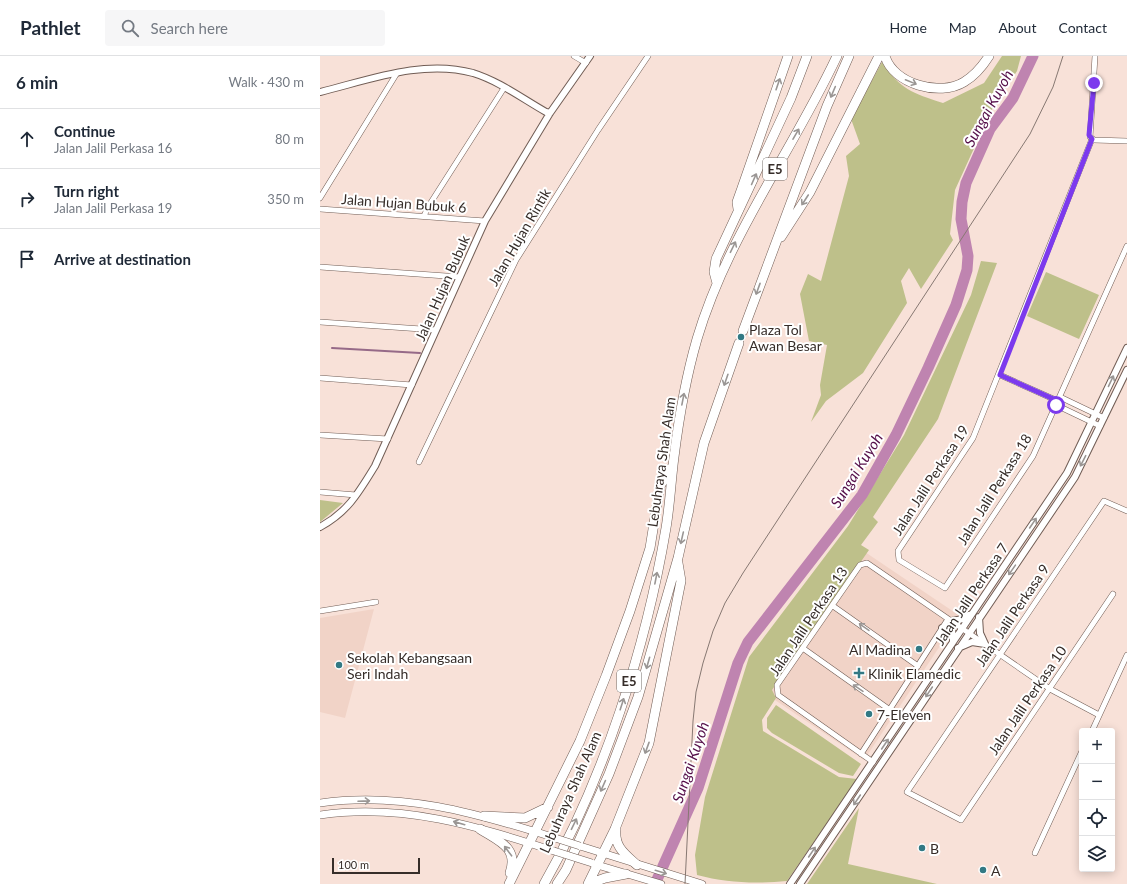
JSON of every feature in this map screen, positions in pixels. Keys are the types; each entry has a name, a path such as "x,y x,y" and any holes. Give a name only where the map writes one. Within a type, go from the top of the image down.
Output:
{"highway":[{"path":"738,214 738,202 742,188 788,56"},
{"path":"717,283 714,272 716,259 791,98 807,56"},
{"name":"Lebuhraya Shah Alam","path":"544,884 587,797 615,724 635,663 661,556 681,409 690,365 704,317 717,283 749,216 812,105 837,56"},
{"name":"E5","path":"743,331 827,106 849,56"},
{"path":"771,253 810,192 880,56"},
{"path":"885,56 886,60 902,78 924,88 939,88 963,83 982,68 989,56"},
{"name":"Lebuhraya Shah Alam","path":"557,884 566,870 609,774 638,697 678,558 704,443 739,343"},
{"path":"509,884 537,832 580,741 630,611 650,548 660,486 673,466"},
{"path":"588,884 600,853 616,826 649,743 681,581 678,558"},
{"path":"484,816 525,818 549,807"},
{"path":"616,826 616,842 622,852 639,866"},
{"path":"480,829 506,847 512,854 513,866 506,884"},
{"path":"588,884 605,878 626,874"}],"main road":[{"path":"320,803 399,800 484,816 639,866 702,884"},
{"path":"320,815 355,810 397,812 438,818 531,844 661,884"}],"street":[{"path":"574,56 586,63"},
{"name":"Jalan Hujan Bubuk","path":"320,527 343,512 375,466 485,220 550,113 590,56"},
{"name":"Jalan Hujan Rintik","path":"419,462 516,260 590,143 648,56"},
{"name":"Jalan Jalil Perkasa 19","path":"945,588 899,560 898,551 974,438 1000,375 1093,139 1089,135 1095,56"},
{"path":"320,92 397,73 435,68 458,70 474,74 504,88 550,113"},
{"path":"320,198 397,73"},
{"path":"424,216 428,207 504,88"},
{"path":"1093,139 1127,141"},
{"name":"Jalan Hujan Bubuk 6","path":"320,208 485,220"},
{"name":"Jalan Jalil Perkasa 18","path":"945,588 1033,456 1127,246"},
{"path":"320,266 460,277"},
{"path":"320,322 436,330"},
{"name":"Jalan Jalil Perkasa 7","path":"790,884 1067,473 1127,348"},
{"name":"Jalan Jalil Perkasa 7","path":"800,884 968,633 1075,477 1127,370"},
{"path":"1000,375 1058,401 1104,418"},
{"path":"320,378 412,385"},
{"path":"1058,401 1100,426"},
{"path":"320,435 388,438"},
{"path":"320,492 356,495"},
{"name":"Jalan Jalil Perkasa 9","path":"961,820 907,792 1104,501 1127,511"},
{"name":"Jalan Jalil Perkasa 13","path":"873,762 778,695 778,685 860,566 868,563 1050,689 1099,715"},
{"name":"Jalan Jalil Perkasa 10","path":"961,820 1113,594"},
{"path":"320,611 376,602"},
{"path":"833,606 918,666"},
{"path":"861,754 942,628 950,620 963,619 972,613"},
{"path":"979,617 980,633 985,644"},
{"path":"942,628 952,629 954,641"},
{"path":"958,648 972,642 985,644"},
{"path":"804,649 890,710"},
{"path":"1093,728 1127,655"},
{"path":"1035,852 1079,757"}],"shaded area":[{"path":"862,550 960,616 864,760 766,694"},
{"name":"Sekolah Kebangsaan Seri Indah","path":"374,609 345,718 320,712 320,618"}],"green space":[{"path":"1002,56 1021,56 1017,71 991,111 955,190 950,234 953,240 921,289 909,268 901,281 907,303 863,373 826,401 811,422 821,395 820,385 827,345 809,341 800,294 808,274 821,281 849,176 846,156 860,144 851,119 882,62 895,78 908,89 943,103 984,83"},
{"path":"981,261 997,263 938,419 873,517 878,522 861,545 869,550 772,690 776,698 762,720 763,731 839,777 857,779 787,881 742,882 719,880 697,875 695,855 705,797 749,657 848,526 904,435 971,295"},
{"path":"1046,272 1099,295 1079,339 1027,316"},
{"path":"320,500 343,503 320,522"},
{"path":"776,705 861,764 853,776 839,773 772,733 767,728 767,718"},
{"path":"859,808 848,864 937,884 807,884"}],"waterway":[{"name":"Sungai Kuyoh","path":"655,884 698,788 738,663 748,642 862,495 896,435 928,368 956,305 967,270 968,256 961,219 962,202 966,183 990,129 1013,98 1033,56"},
{"path":"332,348 420,353"}],"tram line":[{"path":"685,884 693,721 696,692 713,631 725,603 743,573 1030,134 1053,87 1063,56"}],"place":[{"name":"Plaza Tol Awan Besar","path":"741,337"},
{"name":"Al Madina","path":"919,649"},
{"name":"Sekolah Kebangsaan Seri Indah","path":"339,665"},
{"name":"Klinik Elamedic","path":"859,673"},
{"name":"7-Eleven","path":"869,714"},
{"name":"B","path":"922,848"},
{"name":"A","path":"983,870"}],"route":[{"path":"1056,405 1058,401 1000,375 1092,139 1089,135 1094,83"}]}
